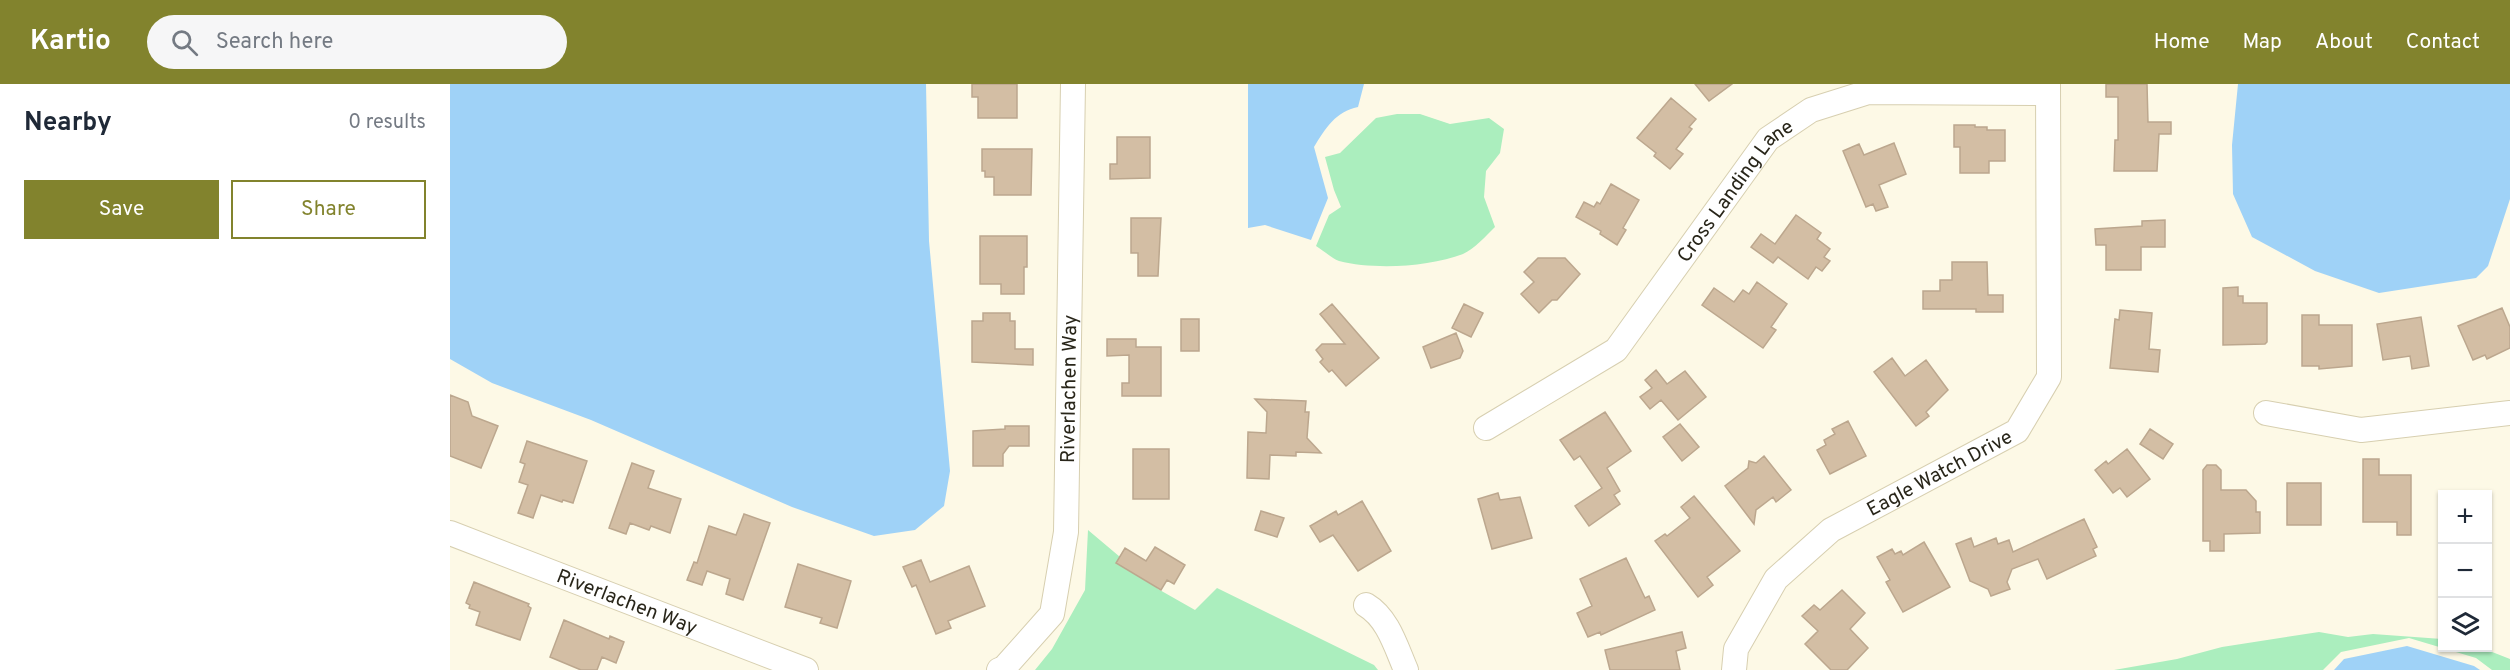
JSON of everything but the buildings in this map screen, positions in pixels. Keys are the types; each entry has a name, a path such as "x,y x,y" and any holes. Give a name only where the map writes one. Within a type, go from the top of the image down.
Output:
{"street":[{"name":"Riverlachen Way","path":"1003,669 1052,614 1066,532 1072,84"},
{"name":"Cross Landing Lane","path":"1486,428 1616,350 1768,139 1811,110 1868,92 2048,88"},
{"name":"Eagle Watch Drive","path":"1734,670 1736,649 1776,579 1831,530 2017,431 2049,377 2048,88"},
{"path":"2266,413 2361,430 2510,413"},
{"name":"Riverlachen Way","path":"450,533 806,670"},
{"path":"1366,604 1375,610 1386,625 1406,670"}],"green space":[{"path":"1397,114 1420,114 1450,124 1489,118 1504,129 1500,153 1486,171 1484,197 1495,227 1467,252 1434,262 1401,266 1368,266 1339,261 1316,246 1329,215 1341,207 1325,157 1340,153 1376,118"},
{"path":"1088,530 1158,589 1195,610 1217,588 1374,665 1378,670 1035,670 1052,649 1085,590"},
{"path":"2319,632 2348,637 2373,634 2438,639 2438,647 2409,638 2341,652 2323,670 2114,670 2177,659 2222,647"},
{"path":"2456,652 2492,652 2510,659 2510,670 2492,670 2476,658"}],"water":[{"path":"450,84 926,84 929,241 950,471 944,506 915,530 874,536 792,507 591,420 492,383 450,359"},
{"path":"1248,84 1364,84 1358,107 1343,112 1337,117 1327,127 1314,147 1328,198 1311,240 1265,225 1248,228"},
{"path":"2238,84 2510,84 2510,199 2488,266 2476,278 2379,293 2315,271 2252,237 2233,194 2232,145"},
{"path":"2407,646 2474,666 2480,670 2334,670 2344,659"}]}
